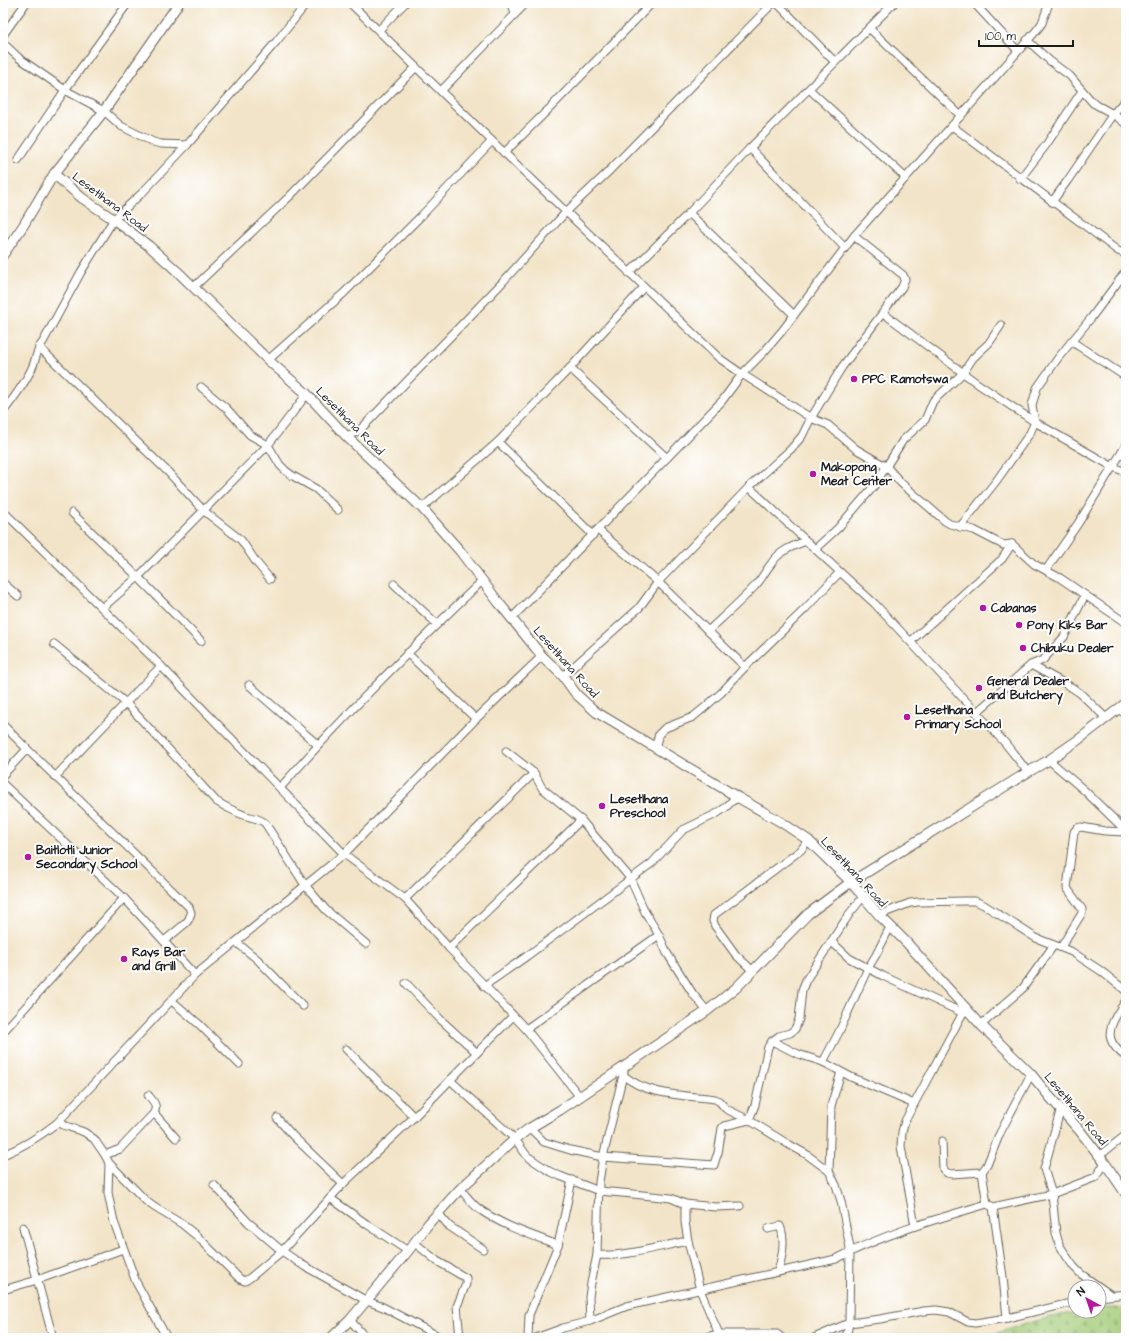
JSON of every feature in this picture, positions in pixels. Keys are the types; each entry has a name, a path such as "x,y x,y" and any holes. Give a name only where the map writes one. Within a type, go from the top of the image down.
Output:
{"street":[{"path":"3,35 26,3"},
{"path":"18,160 65,90 128,3"},
{"path":"3,255 23,226 54,174 104,111 179,3"},
{"path":"4,410 32,370 39,347 81,272 114,219 143,192 187,145 276,42 307,3"},
{"path":"350,3 504,153 719,358 811,418 828,425 856,449 887,467 901,483 945,521 950,524 974,530 1003,545 1012,544 1034,564 1085,595 1126,623"},
{"path":"379,30 405,3"},
{"path":"512,3 515,14"},
{"path":"441,91 526,3"},
{"path":"504,153 652,3"},
{"path":"346,436 359,431 500,285 566,212 607,173 773,3"},
{"path":"777,3 835,62"},
{"path":"629,273 689,213 750,148 894,3"},
{"path":"974,3 1018,50"},
{"path":"512,618 722,402 742,374 764,352 794,315 854,236 1042,23 1049,3"},
{"path":"870,28 961,116"},
{"path":"1028,40 1050,61 1070,76 1094,103 1113,114 1126,124"},
{"path":"3,43 19,58 65,90 104,111 121,126 153,142 161,144 187,145"},
{"path":"194,287 290,196 416,67"},
{"path":"809,88 906,178"},
{"path":"1020,179 1046,145 1082,91"},
{"path":"1052,202 1113,114 1126,99"},
{"path":"952,126 1020,179 1118,251 1126,254"},
{"path":"268,360 344,293 422,215 492,141"},
{"path":"750,148 845,248"},
{"name":"Lesetlhana Road","path":"54,174 82,198 114,219 149,246 194,287 268,360 307,394 346,436 422,508 460,551 499,603 542,656 563,676 576,694 596,712 739,798 782,822 808,840 851,882 878,915 906,942 965,1010 1031,1074 1080,1131 1102,1159 1126,1194"},
{"path":"689,213 794,315"},
{"path":"563,676 639,608 658,582 749,487 791,449 802,436 811,418 842,368 902,287 905,279 903,275 854,236"},
{"path":"960,527 1020,448 1035,422 1032,405 1037,388 1126,271"},
{"path":"422,508 498,442 570,368 644,287"},
{"path":"883,313 963,373 1035,422 1113,467 1126,472"},
{"path":"815,549 838,528 855,509 874,486 903,440 926,418 933,401 963,373 976,355 989,343 1001,325"},
{"path":"1071,342 1126,377"},
{"path":"39,347 168,472 204,511 241,540 270,579"},
{"path":"570,368 667,458"},
{"path":"201,387 227,409 250,434 268,446 280,465 286,471 316,489 338,510"},
{"path":"102,608 138,577 268,446 307,394"},
{"path":"498,442 596,533 658,582 745,667"},
{"path":"1046,570 1079,522 1126,445"},
{"path":"749,487 875,604 977,712 1005,743 1028,772"},
{"path":"3,511 161,666 344,854 406,899 484,986 526,1029 580,1097"},
{"path":"72,513 201,641"},
{"path":"708,631 756,586 765,575 771,563 779,554 792,546 806,541"},
{"path":"911,641 1002,559 1012,544"},
{"path":"655,748 659,734 665,728 694,717 721,693 840,572"},
{"path":"280,788 318,745 407,653 483,580"},
{"path":"3,583 18,596"},
{"path":"394,584 438,624"},
{"path":"977,712 1031,665 1043,660 1064,637 1085,595"},
{"path":"54,644 126,703 216,802 265,823 305,885 330,914 366,944"},
{"path":"407,653 476,719"},
{"path":"3,1155 31,1142 57,1123 195,975 344,854 476,719 542,656"},
{"path":"1031,665 1072,687 1107,719"},
{"path":"56,776 161,666"},
{"path":"249,685 318,745"},
{"path":"330,1338 350,1320 367,1301 415,1243 429,1223 460,1189 530,1128 580,1097 708,1011 736,988 808,914 851,882 1049,760 1107,719 1126,703"},
{"path":"1118,709 1126,714"},
{"path":"3,725 191,911 189,919 164,941"},
{"path":"3,775 27,749"},
{"path":"506,751 534,773 542,788 581,820 630,878 645,912 659,935 666,953 693,994 708,1011"},
{"path":"1049,760 1085,791 1126,831"},
{"path":"406,899 534,773"},
{"path":"3,784 124,898 195,975"},
{"path":"484,986 580,917 658,858 683,830 716,814 732,801 739,798"},
{"path":"449,948 581,820"},
{"path":"981,1025 1023,988 1082,912 1082,909 1067,888 1074,832 1076,829 1081,826 1105,831 1126,831"},
{"path":"753,971 736,955 719,932 713,921 714,914 800,850 808,840"},
{"path":"749,1120 755,1105 768,1047 772,1041 779,1036 790,1033 795,1029 800,1019 802,990 806,980 863,897"},
{"path":"3,1032 124,898"},
{"path":"878,915 918,902 975,901 1036,938 1072,952 1101,971 1126,991"},
{"path":"822,1062 839,1032 868,968 890,927"},
{"path":"526,1029 659,935"},
{"path":"236,942 257,959 303,1006"},
{"path":"832,942 849,958 883,976 965,1010 905,1121 902,1132 901,1146 915,1226"},
{"path":"406,983 440,1019 476,1052"},
{"path":"1126,1000 1116,1015 1110,1034 1112,1043 1126,1057"},
{"path":"172,1001 200,1025 239,1064"},
{"path":"109,1163 150,1204 182,1224 198,1237 240,1279 245,1281 282,1251 343,1184 414,1117 476,1052 513,1016"},
{"path":"772,1041 798,1054 822,1062 841,1072 914,1104"},
{"path":"346,1048 414,1117"},
{"path":"590,1321 591,1283 597,1255 599,1191 603,1157 626,1065"},
{"path":"829,1171 830,1106 841,1072"},
{"path":"1006,1318 1003,1277 982,1172 987,1165 1000,1133 1031,1074"},
{"path":"623,1075 631,1082 654,1090 715,1098 726,1109 749,1120 806,1154 829,1171 836,1185 841,1201 850,1248 849,1323 846,1338"},
{"path":"450,1080 515,1140 527,1156 549,1171 599,1191 671,1198 685,1204 715,1207 740,1206"},
{"path":"106,1155 120,1149 154,1113 156,1109 155,1104 148,1095"},
{"path":"1061,1108 1044,1169 1052,1194 1056,1233 1067,1257 1081,1274 1111,1295"},
{"path":"154,1113 176,1138"},
{"path":"277,1118 293,1136 343,1184"},
{"path":"530,1128 544,1142 570,1150 603,1157 714,1165 718,1153 722,1128 724,1126 749,1120"},
{"path":"57,1123 84,1132 94,1140 106,1155 109,1163 108,1193 110,1206 123,1249 136,1282 167,1338"},
{"path":"536,1338 562,1328 590,1321 627,1306 836,1259 849,1252 915,1226 990,1206 1052,1194 1096,1176 1102,1159 1126,1135"},
{"path":"942,1141 943,1169 947,1173 982,1172"},
{"path":"528,1338 529,1315 558,1245 572,1180"},
{"path":"214,1185 248,1222 282,1251 301,1264 367,1301 383,1307 442,1338"},
{"path":"460,1189 478,1208 499,1221 520,1231 558,1245"},
{"path":"330,1198 408,1251"},
{"path":"685,1204 685,1222 688,1241 700,1290 719,1334"},
{"path":"438,1213 450,1226 483,1249"},
{"path":"768,1229 780,1226 782,1232 782,1256 778,1272"},
{"path":"23,1227 53,1338"},
{"path":"597,1255 606,1256 688,1241"},
{"path":"415,1243 437,1261 466,1278 466,1284 457,1306 460,1338"},
{"path":"3,1290 37,1280 123,1249"},
{"path":"1107,1296 1126,1294"},
{"path":"814,1338 849,1323 936,1310 949,1312 968,1322 975,1323 1006,1318 1067,1304"},
{"path":"350,1320 366,1338"},
{"path":"702,1338 719,1334 777,1334 782,1338"}],"green space":[{"path":"1107,1308 1126,1308 1126,1338 982,1338 1025,1324 1054,1316 1067,1314 1067,1319 1107,1319"}],"place":[{"name":"PPC Ramotswa","path":"854,379"},
{"name":"Makopong Meat Center","path":"813,474"},
{"name":"Cabanas","path":"983,608"},
{"name":"Pony Kiks Bar","path":"1019,625"},
{"name":"Chibuku Dealer","path":"1023,648"},
{"name":"General Dealer and Butchery","path":"979,688"},
{"name":"Lesetlhana Primary School","path":"907,717"},
{"name":"Lesetlhana Preschool","path":"602,806"},
{"name":"Baitlotli Junior Secondary School","path":"28,857"},
{"name":"Rays Bar and Grill","path":"124,959"}]}
